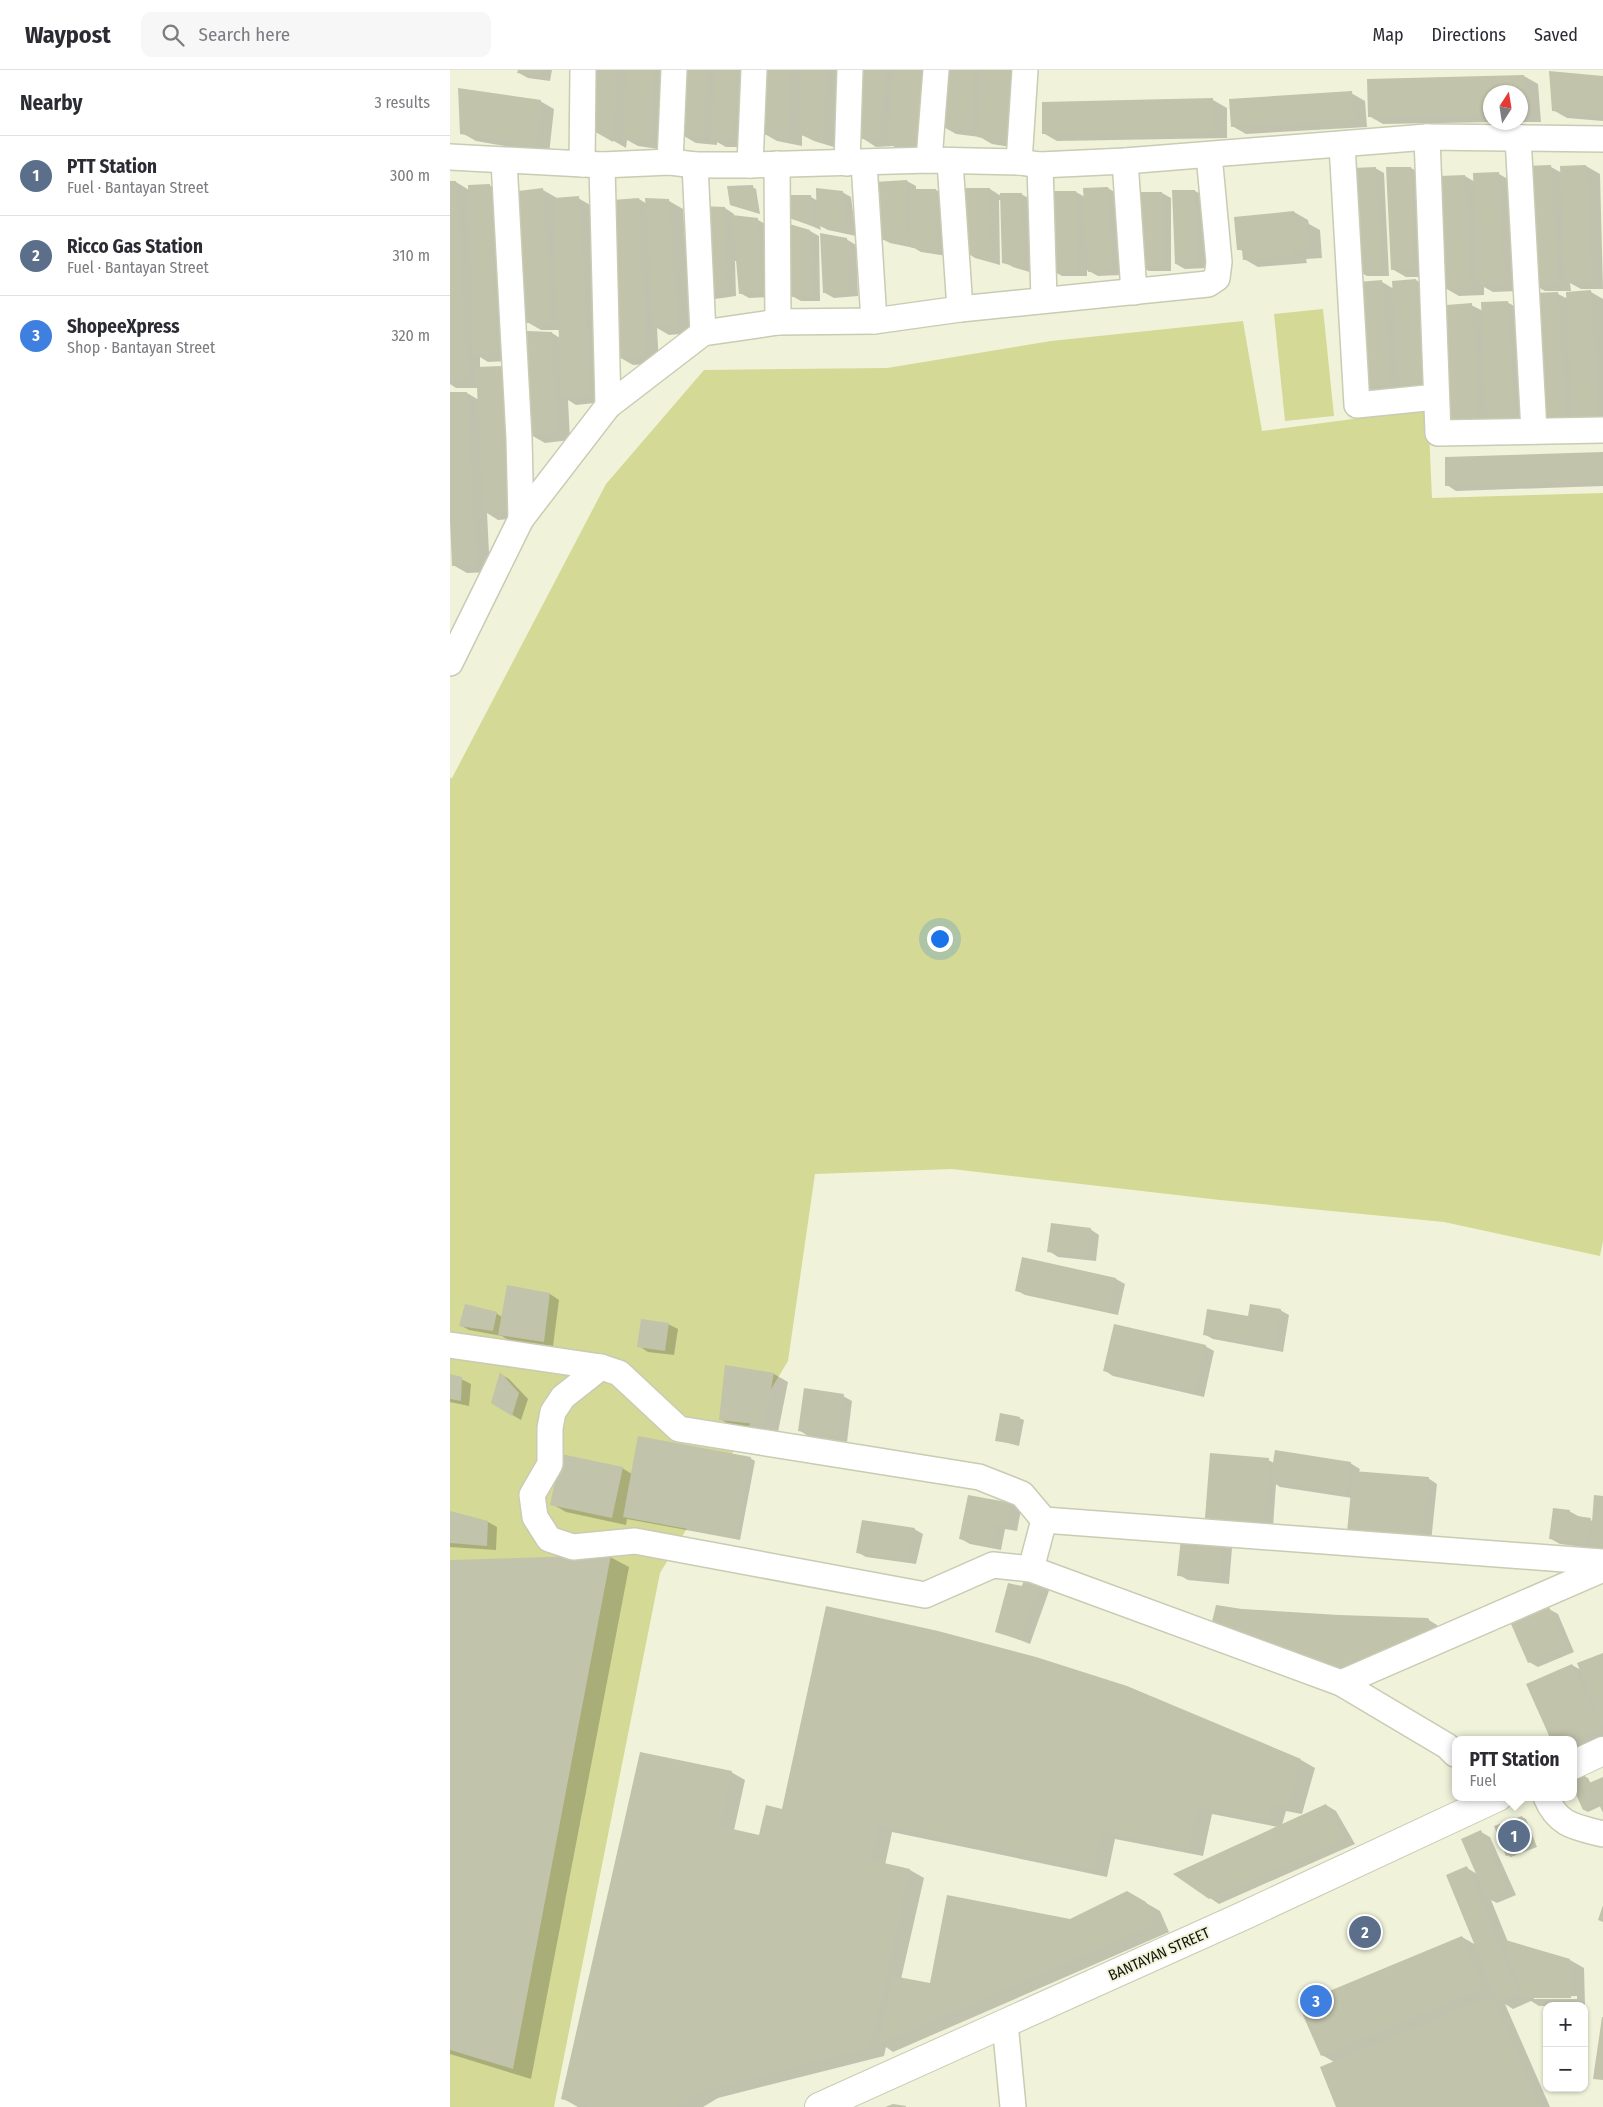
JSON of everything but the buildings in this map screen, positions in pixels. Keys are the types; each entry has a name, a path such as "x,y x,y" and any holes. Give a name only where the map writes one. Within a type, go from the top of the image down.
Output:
{"main road":[{"path":"1577,1762 1603,1751"},
{"name":"BANTAYAN STREET","path":"818,2107 1243,1916 1487,1801"}],"street":[{"path":"583,70 592,165 608,406"},
{"path":"670,162 674,70"},
{"path":"750,165 754,70"},
{"path":"850,70 855,163 874,321"},
{"path":"936,70 939,161 960,309"},
{"path":"1025,70 1029,164 1044,300"},
{"path":"1427,137 1438,433 1603,430"},
{"path":"450,157 592,165 670,162 695,165 750,165 939,161 1029,164 1125,161 1427,137 1603,139"},
{"path":"1518,137 1534,431"},
{"path":"1342,145 1357,405 1436,397"},
{"path":"450,663 521,519 608,406 703,333 778,322 874,321 960,309 1208,284 1217,278 1219,262 1209,155"},
{"path":"504,161 519,438 521,519"},
{"path":"1125,161 1134,292"},
{"path":"777,164 778,322"},
{"path":"695,165 703,333"},
{"path":"450,1345 602,1367 619,1373 679,1429 979,1477 1022,1494 1044,1520 1603,1562"},
{"path":"602,1367 563,1397 553,1412 550,1428 550,1464 532,1495 535,1517 548,1539 573,1548 635,1541 925,1595 993,1565 1031,1569 1341,1683 1447,1746 1452,1751"},
{"path":"1031,1569 1044,1520"},
{"path":"1341,1683 1603,1568"},
{"path":"1548,1801 1566,1824 1603,1834"},
{"path":"1005,2022 1013,2107"}],"green space":[{"path":"1323,309 1334,416 1285,421 1274,314"},
{"path":"1243,321 1262,431 1428,409 1432,498 1603,493 1603,1241 1600,1256 1444,1222 1220,1200 952,1169 815,1174 788,1361 660,1573 554,2107 450,2107 450,778 452,778 606,484 704,370 887,368 1051,341"}],"place":[{"name":"PTT Station","path":"1514,1836"},
{"name":"Ricco Gas Station","path":"1365,1932"},
{"name":"ShopeeXpress","path":"1316,2001"}]}
